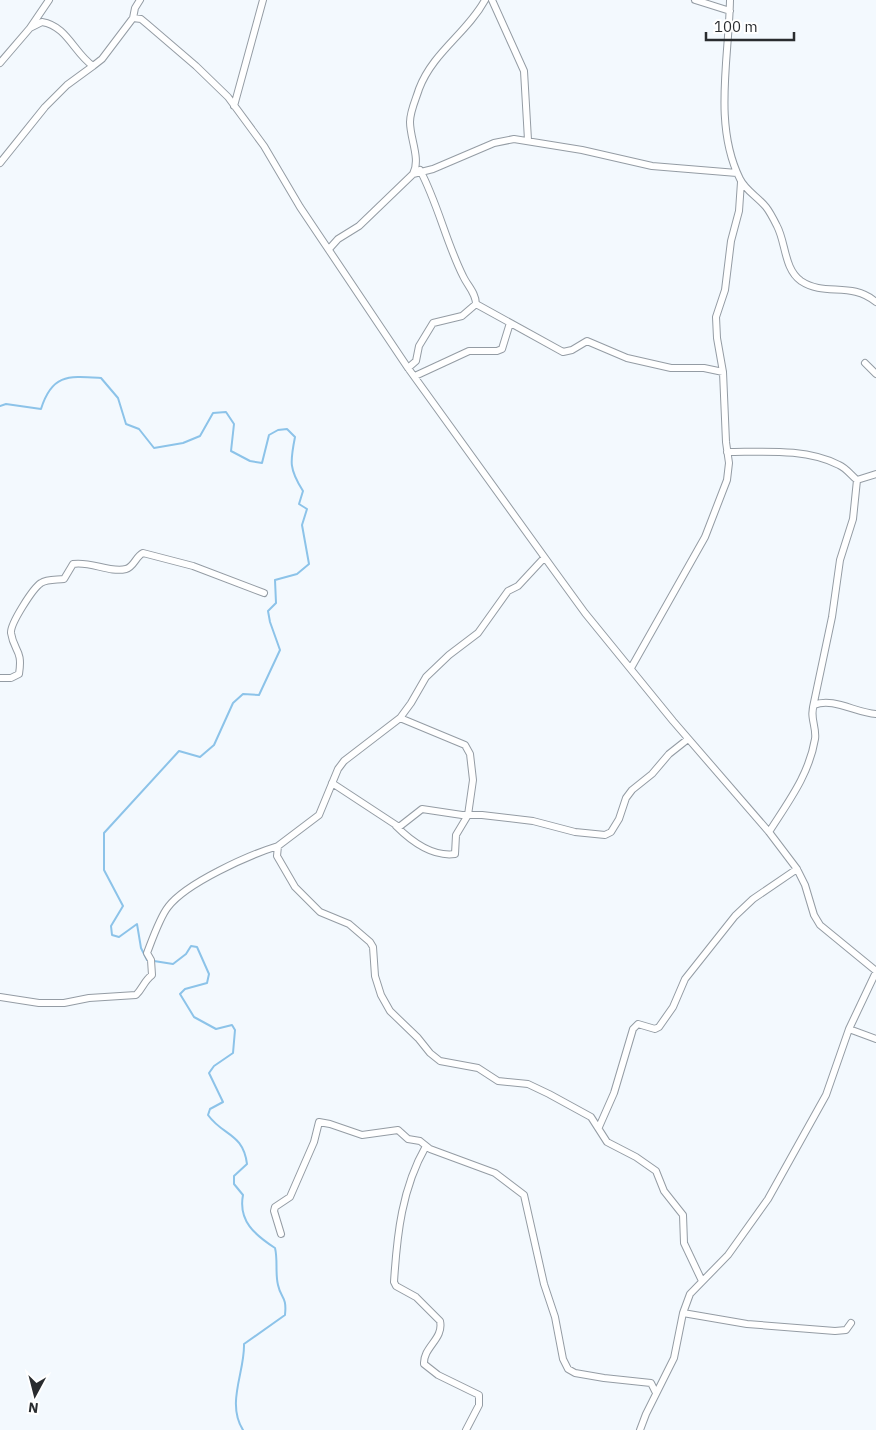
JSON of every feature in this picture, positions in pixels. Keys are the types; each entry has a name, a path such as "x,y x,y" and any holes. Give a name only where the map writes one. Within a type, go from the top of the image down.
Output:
{"street":[{"path":"0,63 30,28 49,0"},
{"path":"0,163 45,107 67,85 102,59 133,18 135,8 140,0"},
{"path":"234,106 263,0"},
{"path":"476,304 475,296 458,267 434,200 417,165 411,142 410,116 420,86 438,56 479,11 485,0"},
{"path":"492,0 524,71 528,140"},
{"path":"695,0 730,11"},
{"path":"730,0 725,120 729,154 741,182 766,207 777,226 784,242 787,258 798,278 812,286 862,292 876,302"},
{"path":"133,18 141,19 189,60 234,106 264,146 300,207 408,368 544,558 585,612 688,739 769,832 797,869 805,885 814,915 820,925 875,973 849,1029 826,1095 768,1199 728,1255 690,1294 682,1313 674,1358 640,1430"},
{"path":"30,28 42,22 52,25 63,33 79,54 93,66"},
{"path":"413,174 421,173 494,144 514,140 528,140 582,150 633,163 737,173"},
{"path":"329,249 338,239 359,226 413,174 417,165"},
{"path":"631,668 705,537 725,488 729,471 724,372 717,338 716,317 725,290 731,241 739,211 741,182"},
{"path":"408,368 416,361 419,346 433,323 462,316 476,304"},
{"path":"476,304 564,352 588,341 627,358 671,368 710,369 724,372"},
{"path":"415,376 469,351 498,351 502,349 510,322"},
{"path":"866,363 876,374"},
{"path":"728,452 772,452 824,459 842,466 857,480"},
{"path":"857,480 876,474"},
{"path":"769,832 804,777 816,737 813,706 832,617 840,560 855,513 857,480"},
{"path":"0,678 11,678 19,674 20,654 13,638 11,626 34,589 44,581 64,579 73,564 94,564 126,569 144,553 194,566 264,593"},
{"path":"0,997 39,1003 64,1003 89,998 136,995 140,991 143,981 152,974 151,960 147,953 163,916 176,898 208,877 262,851 278,846 319,816 332,783 344,761 400,718 412,703 426,677 478,633 508,591 518,586 544,558"},
{"path":"813,706 821,703 835,704 865,713 876,714"},
{"path":"332,783 396,826 408,837 431,850 447,855 455,854 456,835 468,815 473,780 468,749 458,742 400,718"},
{"path":"396,826 402,827 422,808 468,815 532,821 575,832 605,835 611,832 620,819 626,798 632,790 644,782 669,754 688,739"},
{"path":"278,846 277,856 295,887 320,912 348,924 370,942 373,947 375,976 381,994 390,1011 418,1038 430,1054 440,1061 478,1068 498,1081 528,1084 591,1117 607,1142 636,1157 656,1172 664,1191 683,1215 684,1243 702,1281"},
{"path":"599,1127 614,1092 633,1029 642,1023 655,1028 658,1027 673,1007 685,979 734,916 753,899 797,869"},
{"path":"849,1029 876,1039"},
{"path":"282,1234 274,1211 275,1207 290,1197 314,1142 320,1122 362,1136 398,1130 408,1139 420,1142 495,1174 524,1194 542,1276 555,1317 563,1359 568,1369 584,1374 651,1383 656,1393"},
{"path":"426,1146 414,1167 407,1186 397,1236 394,1282 396,1286 416,1297 440,1321 440,1334 427,1351 424,1364 438,1374 479,1395 479,1404 466,1430"},
{"path":"682,1313 747,1324 835,1331 846,1330 851,1323"}],"waterway":[{"path":"0,406 6,404 41,409 50,389 56,383 70,378 101,378 118,398 126,424 139,429 154,448 183,443 200,436 213,413 226,412 234,424 231,451 250,461 262,463 269,435 278,430 287,429 295,437 292,465 295,477 303,491 299,504 307,509 302,525 309,564 297,574 275,580 276,603 268,611 280,650 259,695 243,694 233,703 214,745 200,757 179,751 104,833 104,870 123,906 111,926 112,935 119,937 137,924 141,948 147,960 149,960"},
{"path":"154,961 173,964 186,954 191,946 197,947 209,974 207,983 185,989 180,994 194,1017 216,1029 232,1025 235,1030 233,1053 214,1066 209,1073 223,1102 210,1109 208,1115 237,1140 245,1154 247,1164 234,1176 234,1184 243,1195 242,1204 246,1220 261,1238 275,1248 277,1280 285,1309 285,1315 244,1344 244,1355 236,1398 238,1420 243,1430"}]}
